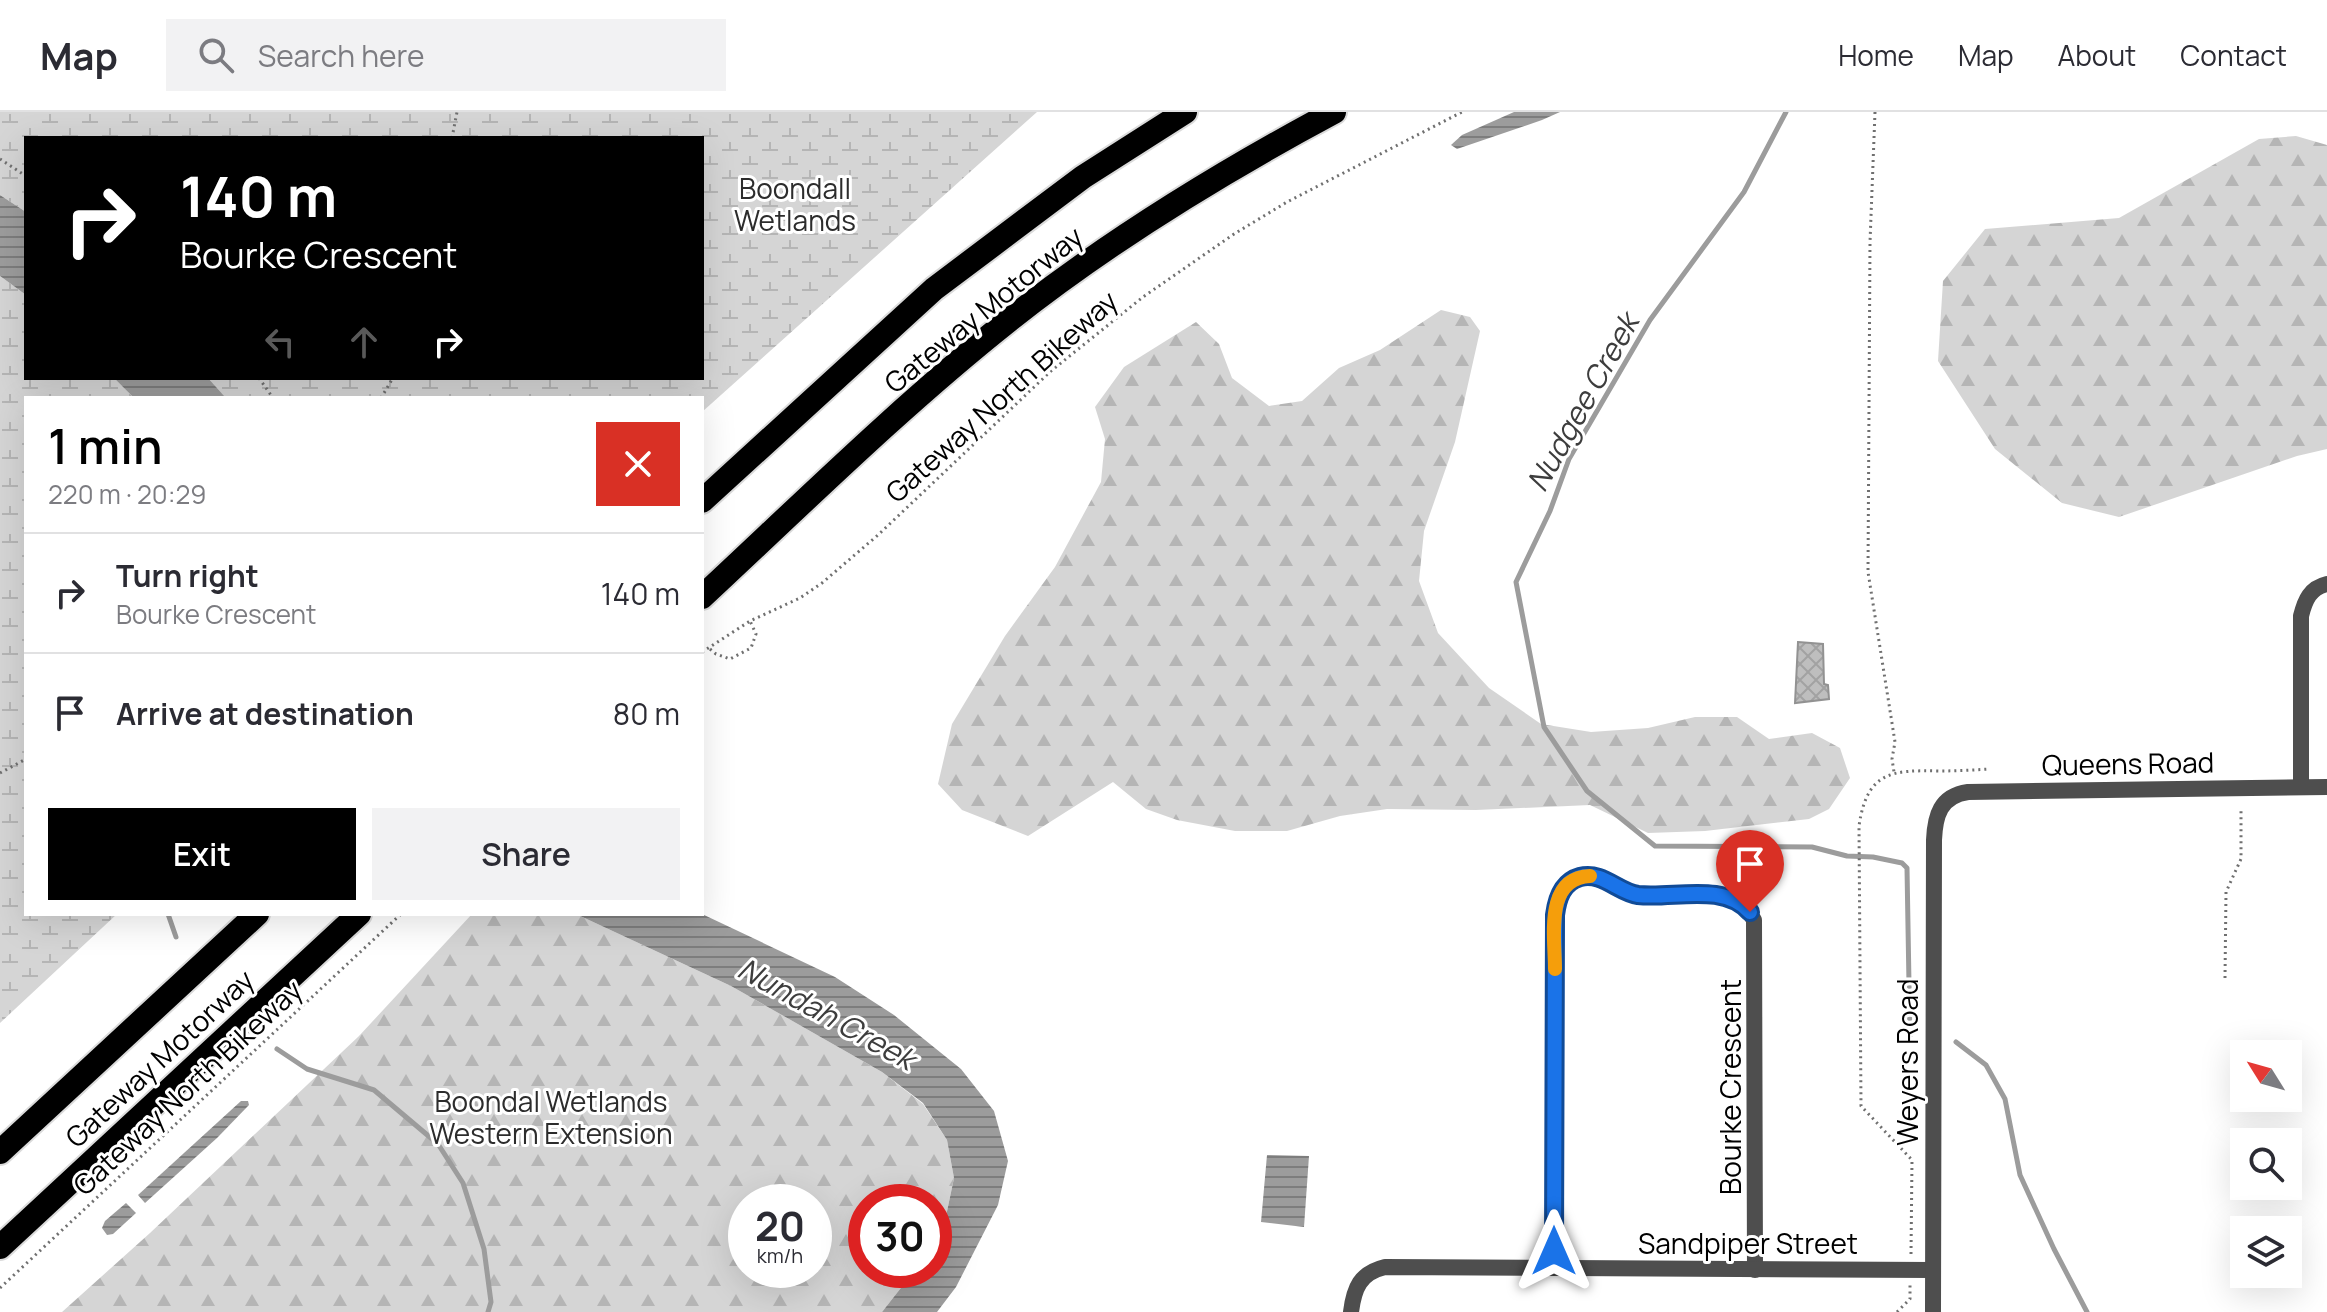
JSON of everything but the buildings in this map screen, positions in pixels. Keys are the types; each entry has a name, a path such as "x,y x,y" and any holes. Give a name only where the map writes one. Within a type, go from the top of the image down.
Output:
{"highway":[{"name":"Gateway Motorway","path":"704,499 934,289 1083,177 1185,112"},
{"name":"Gateway Motorway","path":"704,595 943,374 1009,320 1153,216 1228,170 1334,112"},
{"name":"Gateway Motorway","path":"0,1152 255,916"},
{"name":"Gateway Motorway","path":"0,1247 357,916"}],"street":[{"path":"2301,787 2301,616 2310,594 2315,588 2327,584"},
{"name":"Queens Road","path":"1937,812 1949,799 1968,792 2327,787"},
{"name":"Weyers Road","path":"1933,1312 1934,870 1937,812"},
{"name":"Bourke Crescent","path":"1554,1268 1555,915 1561,892 1573,880 1588,876 1640,895 1728,897 1743,905 1754,920 1755,1270"},
{"name":"Sandpiper Street","path":"1351,1312 1355,1291 1362,1279 1371,1270 1385,1267 1932,1270"}],"path":[{"path":"452,136 457,112"},
{"name":"Gateway North Bikeway","path":"704,651 750,621 800,598 846,564 1040,380 1099,329 1143,297 1234,234 1287,202 1462,112"},
{"path":"1875,112 1870,242 1868,572 1895,742 1892,759 1894,772"},
{"path":"0,159 24,175"},
{"path":"709,647 716,654 730,659 751,648 756,634 750,621"},
{"path":"0,773 24,760"},
{"path":"1911,1256 1912,1160 1861,1106 1859,826 1864,802 1879,781 1894,772 1990,769"},
{"path":"2225,978 2226,892 2241,859 2241,809"},
{"name":"Gateway North Bikeway","path":"0,1288 399,916"},
{"path":"1897,1312 1910,1299 1910,1282"}],"green space":[{"name":"Boondall Wetlands","path":"0,112 1037,112 704,410 704,396 224,396 210,380 704,380 704,136 24,136 24,211 0,195"},
{"path":"2296,136 2327,145 2327,449 2297,456 2119,517 2062,503 1995,449 1938,361 1943,281 1985,229 2119,218 2259,139"},
{"path":"0,276 24,294 24,380 116,380 132,396 24,396 24,916 115,916 0,1023"},
{"path":"1441,310 1470,317 1480,331 1455,442 1424,531 1419,581 1438,633 1489,688 1541,724 1591,732 1648,728 1695,717 1737,717 1769,739 1812,733 1840,748 1850,778 1829,809 1809,819 1705,831 1648,833 1590,805 1476,810 1387,809 1340,816 1287,831 1235,831 1177,820 1146,809 1113,782 1028,836 962,810 938,784 952,724 1005,636 1055,567 1101,482 1105,439 1095,407 1124,367 1196,322 1219,344 1232,378 1269,406 1302,401 1339,368 1380,350"},
{"name":"Boondal Wetlands Western Extension","path":"470,916 580,916 731,986 882,1072 923,1104 947,1140 954,1178 952,1188 952,1184 848,1184 848,1288 901,1288 882,1312 62,1312 359,1036"}],"water":[{"path":"1514,112 1560,112 1457,149 1451,145 1462,135"},
{"path":"0,195 24,211 24,294 0,276"},
{"path":"116,380 210,380 224,396 132,396"},
{"name":"Nundah Creek","path":"704,915 835,977 894,1015 961,1069 994,1111 1008,1161 998,1205 956,1287 937,1312 882,1312 901,1288 952,1288 954,1178 947,1140 923,1103 882,1072 731,986 580,916"},
{"path":"241,1101 248,1101 249,1105 145,1203 138,1195"},
{"path":"1267,1155 1309,1156 1304,1227 1261,1222"},
{"path":"126,1203 136,1213 113,1234 107,1235 102,1228 105,1221"}],"waterway":[{"name":"Nudgee Creek","path":"1786,112 1744,192 1650,320 1569,459 1550,511 1516,582 1544,727 1587,791 1655,846 1812,847 1847,856 1902,863 1907,868 1910,1042"},
{"path":"169,916 176,937"},
{"name":"Nudgee Creek","path":"1956,1042 1986,1065 2005,1099 2020,1175 2087,1312"},
{"path":"277,1049 307,1069 374,1090 438,1144 463,1183 484,1249 491,1302 488,1312"}],"slow traffic":[{"path":"1555,969 1557,898 1573,880 1590,876"}],"route":[{"path":"1554,1251 1557,898 1573,880 1588,876 1640,895 1719,895 1736,900 1750,912"}]}
